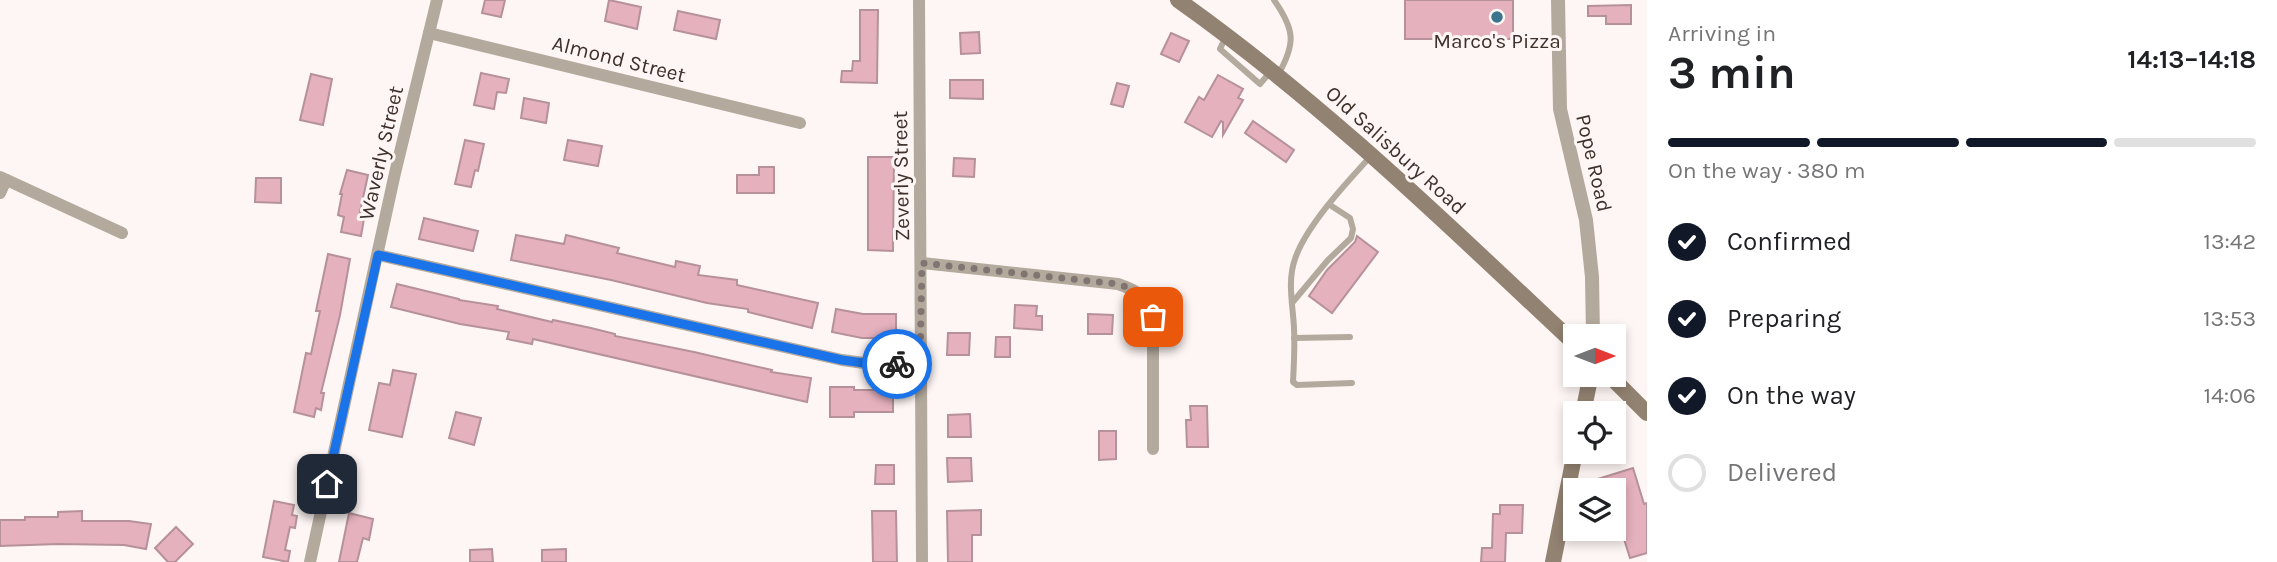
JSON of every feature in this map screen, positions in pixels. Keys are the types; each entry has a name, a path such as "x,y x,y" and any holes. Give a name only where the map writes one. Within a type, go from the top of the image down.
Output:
{"main road":[{"name":"Old Salisbury Road","path":"1178,0 1275,72 1372,155 1563,333"},
{"path":"1621,387 1647,413"},
{"path":"1553,562 1573,464"}],"street":[{"name":"Waverly Street","path":"310,562 395,173 437,0"},
{"name":"Zeverly Street","path":"919,0 922,562"},
{"name":"Pope Road","path":"1558,0 1560,109 1586,220 1592,276 1593,324"},
{"name":"Almond Street","path":"429,33 800,123"},
{"path":"0,193 3,178 122,233"},
{"path":"378,255 842,360 920,364"},
{"path":"922,263 1118,284 1132,288 1142,295 1151,307 1153,317 1153,449"}],"lane":[{"path":"1274,0 1290,26 1291,46 1275,72"},
{"path":"1352,383 1297,385 1293,382 1291,291 1294,260 1308,232 1372,155"},
{"path":"1292,303 1328,260 1351,238 1353,229 1350,218 1330,205"},
{"path":"1294,338 1350,337"}],"building":[{"path":"485,0 505,0 501,17 482,13"},
{"path":"609,0 641,7 637,29 605,21"},
{"path":"1405,0 1513,0 1513,39 1405,39"},
{"path":"1631,5 1631,24 1606,24 1606,16 1588,16 1588,6"},
{"path":"860,10 878,10 877,83 841,82 842,71 852,71 853,61 860,61"},
{"path":"678,11 720,20 716,39 674,30"},
{"path":"979,32 980,53 961,54 960,33"},
{"path":"1171,33 1189,41 1179,62 1161,54"},
{"path":"481,73 509,79 506,93 497,92 494,109 474,105"},
{"path":"311,74 332,79 323,125 300,120"},
{"path":"1218,75 1243,89 1238,98 1243,100 1223,135 1221,121 1212,137 1185,122 1199,97 1204,100"},
{"path":"950,80 983,80 983,99 950,98"},
{"path":"1117,83 1129,86 1123,107 1111,104"},
{"path":"524,98 549,103 546,123 521,118"},
{"path":"1253,121 1294,150 1286,162 1245,133"},
{"path":"465,140 484,144 471,187 455,184"},
{"path":"568,140 602,146 598,166 564,160"},
{"path":"868,157 894,157 893,251 868,250"},
{"path":"954,158 975,159 974,177 953,176"},
{"path":"759,167 774,167 774,193 737,193 737,175 759,175"},
{"path":"347,170 368,175 360,212 365,213 361,236 341,232 344,217 338,215 340,194"},
{"path":"256,178 281,178 281,203 255,202"},
{"path":"424,218 478,231 473,251 419,239"},
{"path":"516,235 564,244 566,235 619,248 617,253 675,267 676,261 700,266 698,275 737,280 737,285 818,303 812,328 748,312 748,309 707,303 511,260"},
{"path":"1357,236 1378,252 1332,313 1309,296 1327,270 1355,242"},
{"path":"328,254 350,259 321,393 324,393 321,410 316,408 314,417 294,412 306,353 311,354 320,311 316,311"},
{"path":"397,284 459,300 498,306 497,309 552,322 553,320 591,328 615,336 772,370 771,372 811,378 807,402 533,339 532,344 507,339 509,332 460,324 391,307"},
{"path":"1015,305 1037,306 1036,316 1042,316 1042,330 1014,328"},
{"path":"836,309 863,314 896,314 896,338 862,338 832,332"},
{"path":"1088,314 1113,315 1112,334 1088,334"},
{"path":"948,333 970,333 969,355 947,355"},
{"path":"996,337 1010,337 1010,357 995,357"},
{"path":"393,370 416,374 402,437 369,430 379,383 390,385"},
{"path":"830,387 893,390 893,412 854,412 854,417 830,417"},
{"path":"1190,406 1207,406 1208,447 1187,447 1186,420 1191,420"},
{"path":"456,412 481,418 474,445 449,438"},
{"path":"970,414 971,437 948,437 948,415"},
{"path":"1099,431 1116,431 1116,459 1099,460"},
{"path":"947,458 971,458 972,481 948,482"},
{"path":"876,465 894,465 894,484 875,484"},
{"path":"1633,468 1644,504 1647,503 1647,553 1630,558 1625,541 1626,478 1601,478"},
{"path":"274,501 294,505 292,515 297,516 295,528 290,527 285,550 290,551 288,562 263,557"},
{"path":"1500,505 1523,505 1522,533 1506,533 1505,562 1481,562 1482,548 1492,548 1493,514 1500,514"},
{"path":"981,510 981,535 972,535 972,562 948,562 947,511"},
{"path":"82,511 82,521 151,524 146,549 124,545 0,546 0,520 58,517 58,512"},
{"path":"872,511 896,511 897,562 873,562"},
{"path":"349,513 373,519 369,540 363,538 357,562 339,562"},
{"path":"176,527 193,544 175,562 168,562 155,548"},
{"path":"492,549 493,562 470,562 470,550"},
{"path":"566,549 566,562 542,562 542,550"}],"way so far":[{"path":"897,364 920,364 922,263 1118,284 1132,288 1142,295 1151,307 1153,317"}],"place":[{"name":"Marco's Pizza","path":"1497,17"}],"route":[{"path":"327,484 378,255 842,360 897,364"}]}
